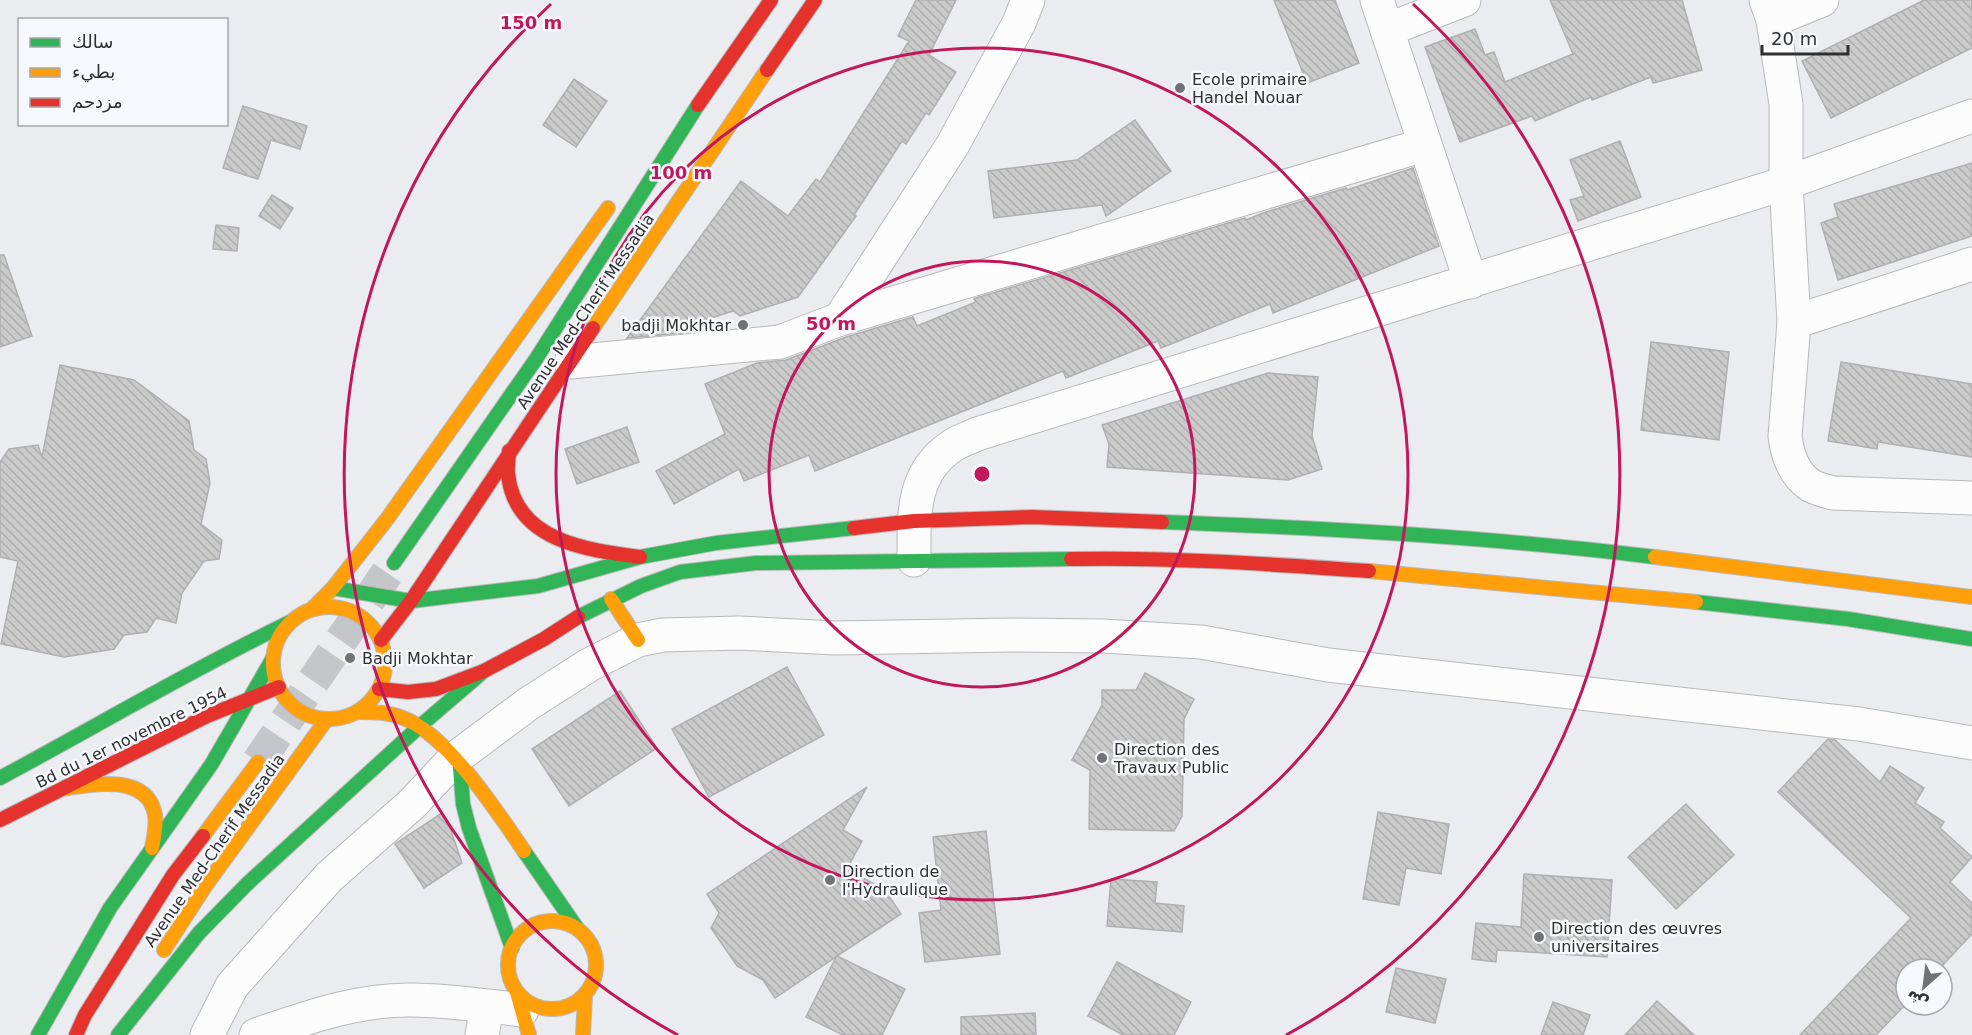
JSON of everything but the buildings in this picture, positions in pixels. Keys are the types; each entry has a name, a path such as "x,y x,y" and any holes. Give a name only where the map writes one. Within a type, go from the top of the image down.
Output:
{"main road":[{"path":"394,563 536,359 693,112 771,0"},
{"name":"Avenue Med-Cherif Messadia","path":"381,640 411,601 509,451 815,0"},
{"path":"639,173 693,112"},
{"path":"312,609 333,588 387,519 616,199"},
{"path":"509,451 508,474 514,498 528,519 544,534 562,543 587,550 640,557"},
{"path":"333,588 411,601 538,586 640,557 716,543 914,521 1032,517 1310,527 1573,547 1972,597"},
{"path":"379,689 408,692 436,689 484,672 611,599 680,572 756,563 1127,559 1259,563 1408,574 1825,616 1972,639"},
{"path":"611,599 638,640"},
{"path":"38,1035 110,909 211,765 273,658 281,633 290,622 300,614 312,609 340,607 353,612 365,619 381,640 386,657 385,674 370,702 357,712 327,719 307,714 290,703 279,687 274,673 273,658"},
{"path":"0,778 216,658 290,622"},
{"path":"117,1035 199,933 239,892 420,726 484,672"},
{"name":"Bd du 1er novembre 1954","path":"0,820 160,738 252,696 279,687"},
{"path":"357,712 391,714 420,726 484,793 576,928 588,939 595,952 597,967 589,1023"},
{"name":"Avenue Med-Cherif Messadia","path":"117,1035 156,963 206,885 327,719"},
{"path":"76,1035 85,1015 173,875 258,762"},
{"path":"456,764 469,828 512,948"},
{"path":"62,789 99,784 129,786 140,791 154,811 152,848"},
{"path":"522,1012 510,978 508,962 512,948 520,935 532,926 547,921 562,922 576,928"},
{"path":"522,1012 526,1001 550,1010 575,1004 589,1023"}],"street":[{"path":"840,319 952,146 1019,23 1028,0"},
{"path":"1464,0 1382,15 1471,282"},
{"path":"1822,0 1769,10 1786,104 1786,183 1794,322 1785,436 1786,449 1797,471 1811,486 1833,493 1972,498"},
{"path":"914,560 915,500 922,478 934,460 952,446 977,434 1786,183 1972,116"},
{"path":"571,362 780,342 840,319 1424,145"},
{"path":"1794,322 1972,264"},
{"path":"207,1035 232,986 329,877 456,764 528,704 589,664 638,640 663,634 728,633 836,638 1103,636 1201,642 1328,665 1859,724 1972,742"},
{"path":"256,1035 318,1024 365,1004 411,1000 485,1021 522,1012"}],"tunnel":[{"path":"258,762 394,563"}],"traffic: fast":[{"path":"394,563 536,359 698,105"},
{"path":"1162,522 1408,534 1655,557"},
{"path":"333,588 411,601 538,586 640,557 716,543 854,528"},
{"path":"578,617 641,586 680,572 756,563 1071,559"},
{"path":"1696,602 1848,619 1972,639"},
{"path":"0,778 180,679 290,622"},
{"path":"38,1035 110,908 211,765 273,658"},
{"path":"118,1035 199,933 247,884 420,726 484,671"},
{"path":"460,768 463,804 469,828 512,948"},
{"path":"524,851 577,928"}],"traffic: slow":[{"path":"593,328 767,70"},
{"path":"312,609 333,588 387,519 608,208"},
{"path":"1655,557 1972,597"},
{"path":"1369,571 1696,602"},
{"path":"611,599 638,640"},
{"path":"329,607 350,611 369,623 381,642 385,663 381,684 369,703 350,715 329,719 308,715 289,703 277,684 273,663 277,642 289,623 308,611 329,607"},
{"path":"357,712 398,716 420,727 437,740 470,776 524,851"},
{"path":"164,950 206,885 327,719"},
{"path":"203,836 258,762"},
{"path":"62,789 117,784 142,793 150,802 155,815 152,848"},
{"path":"552,921 569,924 583,934 593,948 596,965 593,982 583,996 569,1006 552,1009 535,1006 521,996 511,982 508,965 511,948 521,934 535,924 552,921"},
{"path":"517,992 529,1035"},
{"path":"583,1035 585,995"}],"traffic: jam":[{"path":"698,105 771,0"},
{"path":"767,70 815,0"},
{"path":"381,640 411,601 593,328"},
{"path":"509,451 508,474 513,497 524,514 539,528 556,538 576,545 640,557"},
{"path":"854,528 914,521 1032,517 1162,522"},
{"path":"1071,559 1183,560 1369,571"},
{"path":"379,689 408,692 436,689 484,671 544,639 578,617"},
{"path":"0,820 207,716 279,687"},
{"path":"76,1035 85,1015 173,875 203,836"}],"place":[{"name":"Ecole primaire Handel Nouar","path":"1180,88"},
{"name":"badji Mokhtar","path":"743,325"},
{"name":"Badji Mokhtar","path":"350,658"},
{"name":"Direction des Travaux Public","path":"1102,758"},
{"name":"Direction de l'Hydraulique","path":"830,880"},
{"name":"Direction des œuvres universitaires","path":"1539,937"}]}
